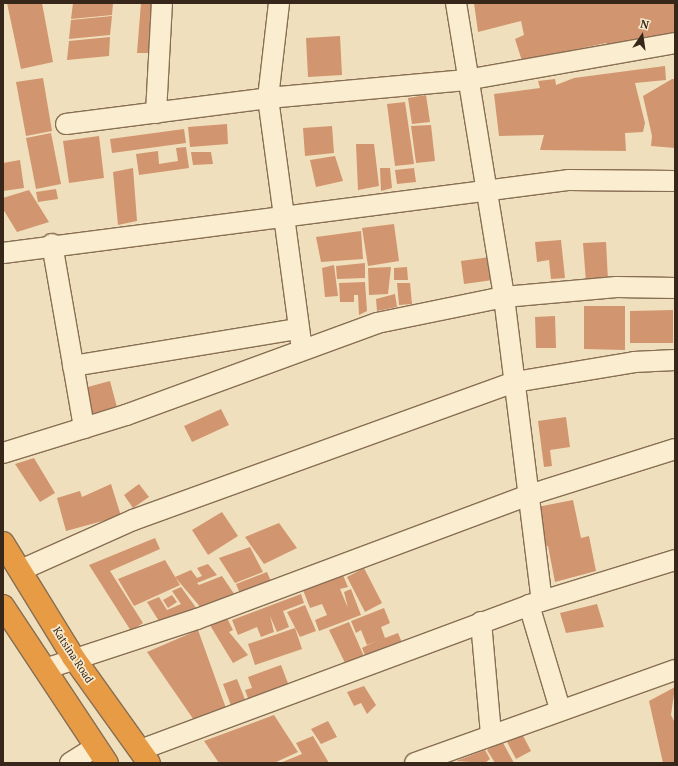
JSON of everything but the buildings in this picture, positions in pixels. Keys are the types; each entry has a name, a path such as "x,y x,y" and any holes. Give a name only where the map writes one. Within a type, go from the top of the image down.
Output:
{"highway":[{"name":"Katsina Road","path":"3,543 21,570 73,657 144,756"},
{"path":"3,606 102,755"}],"street":[{"path":"156,113 162,3"},
{"path":"279,3 268,98 282,219 297,329 302,348"},
{"path":"456,3 466,80 487,192 504,297 515,382 535,603 560,710"},
{"path":"66,124 268,98 466,80 675,43"},
{"path":"3,253 52,244 282,219 569,180 675,181"},
{"path":"52,244 84,428"},
{"path":"3,453 84,428 302,348 377,323 504,297 618,287 675,288"},
{"path":"73,366 297,329"},
{"path":"21,570 134,520 515,382 634,362 675,360"},
{"path":"45,669 73,657 197,619 526,496 675,449"},
{"path":"144,756 481,622 535,603 675,560"},
{"path":"481,622 490,735"},
{"path":"415,763 675,670"},
{"path":"70,763 102,755"}]}
